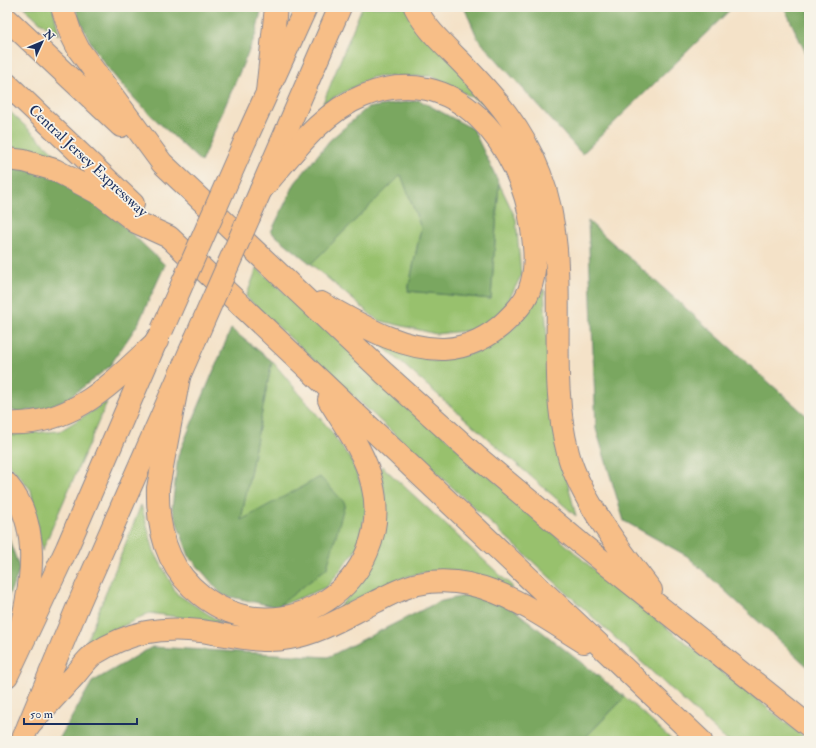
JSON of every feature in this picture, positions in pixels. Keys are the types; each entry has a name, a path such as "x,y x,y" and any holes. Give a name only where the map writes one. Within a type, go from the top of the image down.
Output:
{"highway":[{"path":"62,7 71,34 79,50 162,163"},
{"path":"267,92 276,7"},
{"path":"11,667 67,548 159,335 306,7"},
{"path":"25,733 80,601 340,7"},
{"path":"415,7 434,35 491,93 510,116 529,147 540,174 550,206 554,236 559,404 568,455 573,470 599,518 636,570 676,620"},
{"path":"7,19 476,456 580,543 809,726"},
{"name":"Central Jersey Expressway","path":"7,84 624,668"},
{"path":"261,190 313,132 329,117 346,105 362,96 380,90 417,87 446,95 467,106 484,121 497,136 508,154 527,200 535,246 535,268 529,291 521,306 500,327 475,342 443,349 399,340 367,328 292,286"},
{"path":"7,159 24,161 55,170 100,194 136,222 169,237"},
{"path":"7,423 31,423 44,421 66,413 82,404 103,391 159,335"},
{"path":"179,377 158,488 158,506 162,540 170,557 188,585 222,610 237,616 261,619 295,615 329,599 346,585 359,568 373,535 376,502 372,482 366,464 360,451 315,376"},
{"path":"7,484 20,504 25,517 31,543 30,583 11,667"},
{"path":"25,733 93,655 134,634 168,628 201,631 243,639 270,640 289,638 316,631 408,587 433,581 459,583 502,595 524,606 624,668 701,741"}],"green space":[{"path":"24,7 53,7 59,35 40,22"},
{"path":"75,7 262,7 256,34 201,162 128,92 111,72 84,30"},
{"path":"362,7 409,7 489,106 431,76 373,77 323,103"},
{"path":"464,7 733,7 582,154 478,39"},
{"path":"784,7 809,7 809,60"},
{"path":"419,100 473,129 499,183 491,299 408,291 421,228 401,175 311,264 271,232 295,183 330,140 367,108"},
{"path":"7,109 70,168 36,154 7,145"},
{"path":"7,167 48,172 112,215 165,265 138,324 109,367 69,398 44,409 18,412 7,409"},
{"path":"401,174 421,228 408,291 491,299 499,183 516,219 521,276 504,309 475,330 436,334 377,320 311,264"},
{"path":"588,221 809,418 809,668 687,556 624,521 596,429"},
{"path":"257,268 592,568 809,741 727,741 246,297"},
{"path":"544,289 552,420 576,516 380,344 434,361 478,352 515,327"},
{"path":"231,329 272,361 241,520 320,477 345,503 327,568 277,607 222,595 189,556 172,509 178,456"},
{"path":"272,361 330,430 351,460 367,500 360,545 327,587 277,607 241,520"},
{"path":"107,402 42,551 31,490 7,462 7,431 16,434 60,431"},
{"path":"382,466 512,586 511,589 469,575 439,571 409,576 394,581 338,609 368,571 385,526 385,498 380,468"},
{"path":"141,505 154,551 177,594 222,623 149,613 85,645"},
{"path":"7,533 20,570 7,599"},
{"path":"489,590 625,697 582,741 58,741 92,682 152,647 328,657 438,602"},
{"path":"625,697 673,741 582,741"}]}
